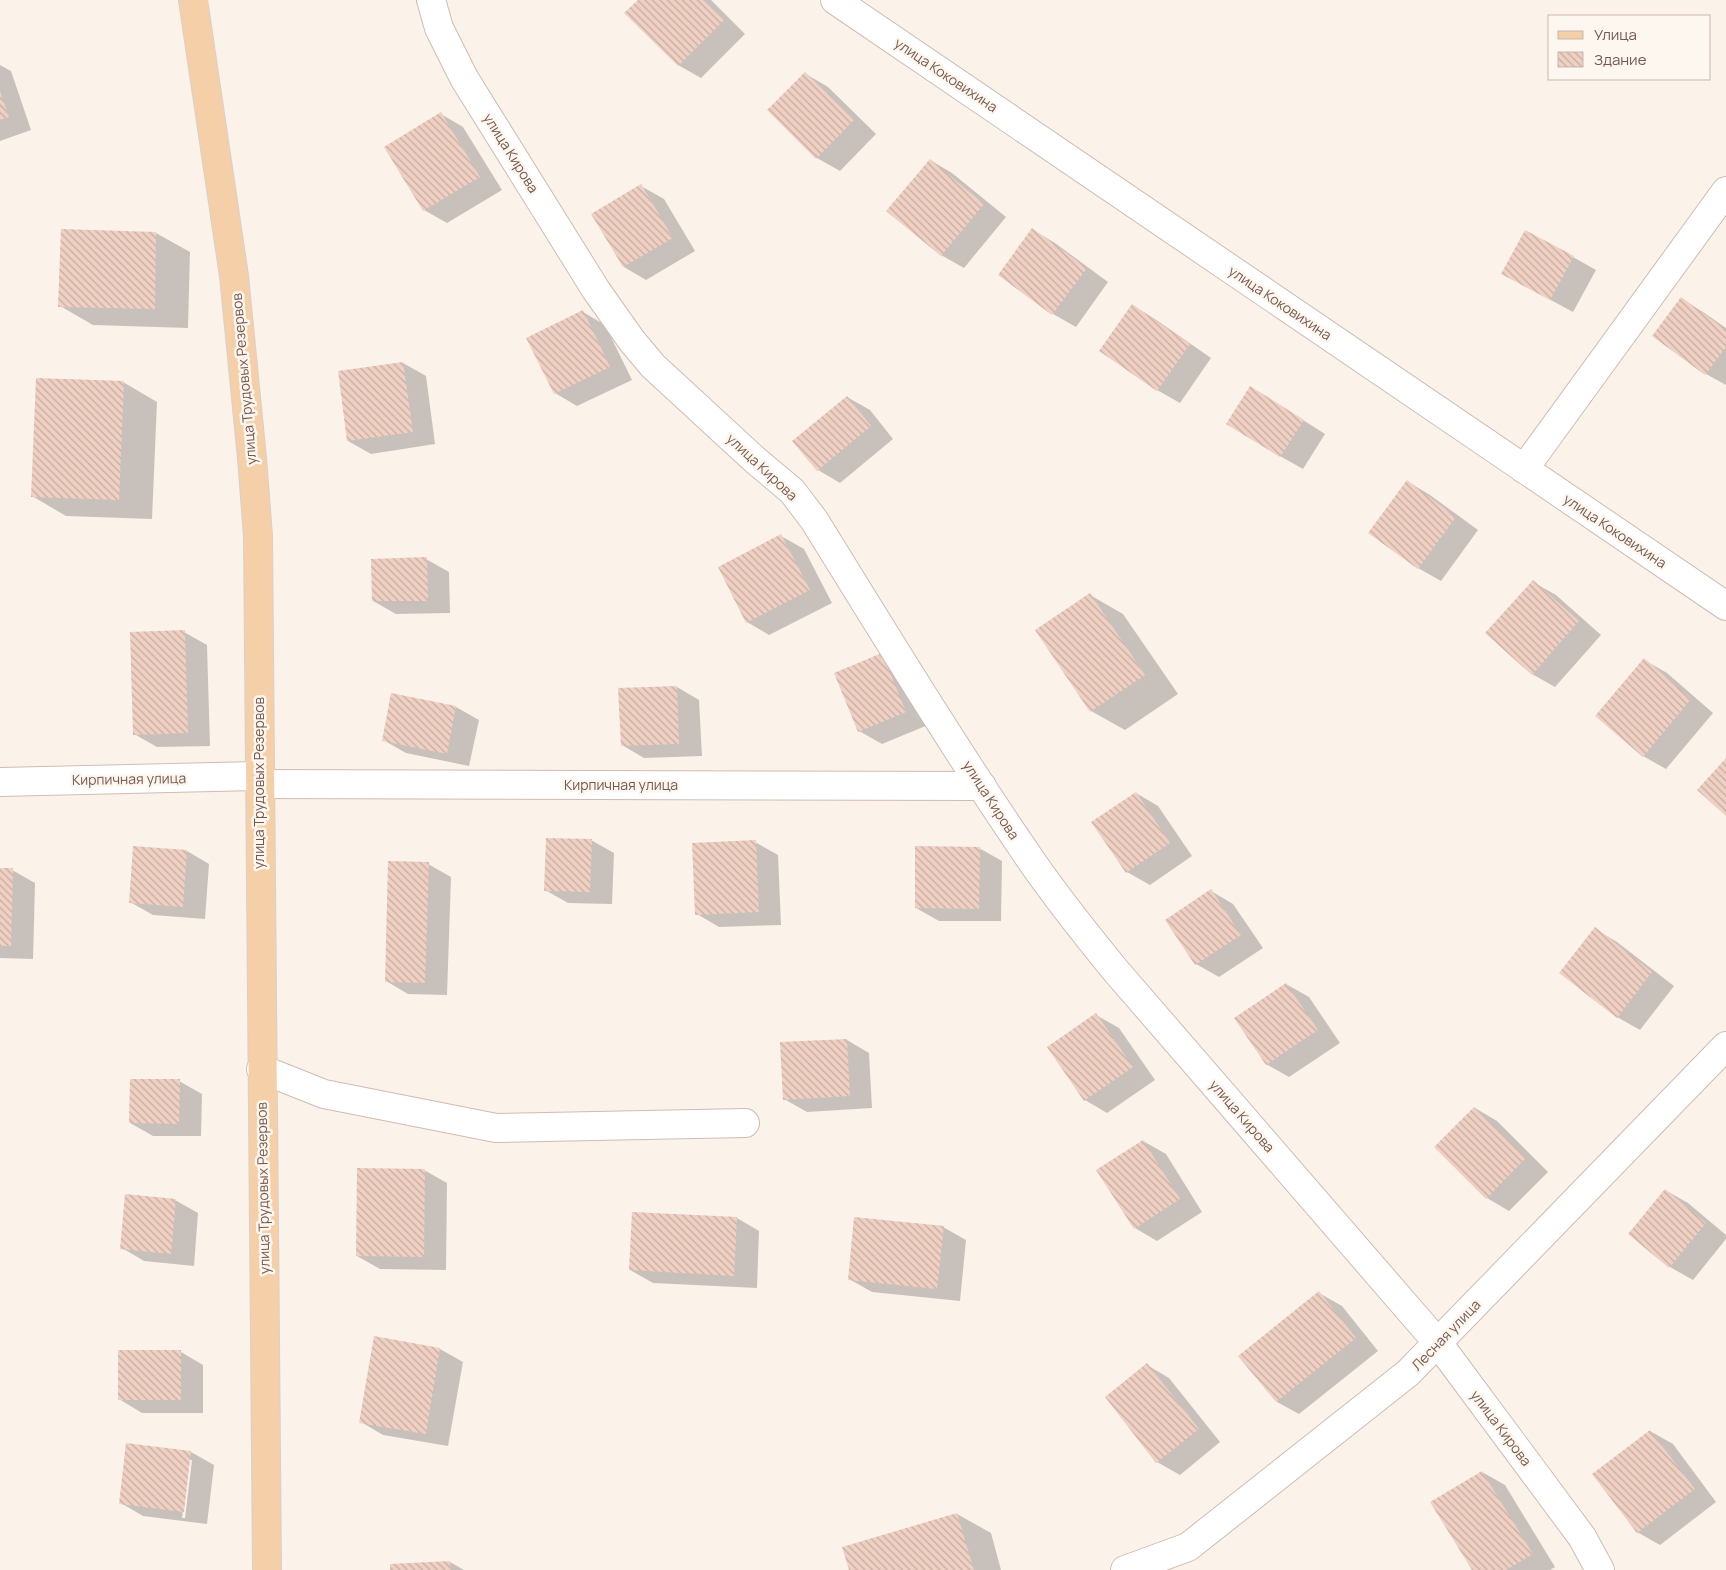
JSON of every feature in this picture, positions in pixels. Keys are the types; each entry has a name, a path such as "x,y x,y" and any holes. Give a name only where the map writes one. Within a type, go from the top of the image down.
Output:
{"main road":[{"name":"улица Трудовых Резервов","path":"193,0 234,276 258,536 261,1070 267,1570"}],"street":[{"name":"улица Кирова","path":"431,0 439,28 464,78 596,290 653,366 798,498 814,520 936,716 1024,851 1070,913 1111,964 1438,1343 1582,1537 1600,1570"},
{"name":"улица Коковихина","path":"835,0 1726,606"},
{"path":"1524,469 1726,191"},
{"name":"Кирпичная улица","path":"0,782 259,780 982,786"},
{"name":"Лесная улица","path":"1125,1570 1188,1547 1408,1374 1726,1046"},
{"path":"261,1070 324,1094 496,1128 745,1123"}],"building":[{"path":"638,0 703,0 724,20 678,66 624,13"},
{"path":"805,72 854,120 816,159 767,110"},
{"path":"0,91 9,117 0,120"},
{"path":"441,112 480,177 423,211 384,147"},
{"path":"930,159 984,204 941,256 886,211"},
{"path":"641,184 673,238 623,267 591,214"},
{"path":"1032,228 1087,268 1052,315 998,275"},
{"path":"61,229 156,232 155,309 58,307"},
{"path":"1525,230 1574,256 1550,300 1501,274"},
{"path":"1681,297 1726,330 1726,347 1705,375 1652,336"},
{"path":"1132,304 1190,344 1157,391 1099,351"},
{"path":"583,310 610,367 554,394 526,338"},
{"path":"403,362 413,432 347,441 338,371"},
{"path":"36,378 124,381 119,500 31,497"},
{"path":"1250,386 1304,420 1280,457 1226,424"},
{"path":"847,396 871,426 817,471 792,441"},
{"path":"1407,480 1456,517 1418,569 1368,533"},
{"path":"781,534 810,590 746,623 718,567"},
{"path":"427,557 428,601 372,601 371,559"},
{"path":"1533,580 1579,621 1532,675 1485,633"},
{"path":"1090,593 1145,675 1090,712 1035,630"},
{"path":"185,630 188,733 133,735 130,632"},
{"path":"882,653 906,712 858,732 834,673"},
{"path":"1644,658 1691,699 1643,757 1595,716"},
{"path":"677,686 679,744 621,746 618,688"},
{"path":"391,693 456,706 447,754 382,741"},
{"path":"1726,758 1726,816 1697,790"},
{"path":"1136,792 1170,843 1126,873 1091,822"},
{"path":"546,838 592,839 590,892 544,891"},
{"path":"756,840 759,912 695,915 692,843"},
{"path":"133,846 187,850 183,907 129,903"},
{"path":"915,846 980,847 979,909 915,908"},
{"path":"388,861 429,862 425,983 385,982"},
{"path":"0,868 13,868 11,946 0,946"},
{"path":"1211,889 1241,935 1195,965 1165,920"},
{"path":"1595,927 1652,972 1617,1018 1559,973"},
{"path":"1286,983 1318,1030 1266,1065 1234,1018"},
{"path":"1096,1013 1133,1067 1084,1101 1047,1047"},
{"path":"847,1039 850,1096 783,1100 780,1042"},
{"path":"130,1079 180,1079 179,1124 129,1123"},
{"path":"1474,1107 1526,1158 1486,1199 1434,1147"},
{"path":"1143,1140 1180,1199 1134,1229 1096,1170"},
{"path":"357,1168 425,1169 424,1257 356,1256"},
{"path":"1665,1189 1706,1223 1669,1268 1628,1234"},
{"path":"125,1194 176,1199 171,1254 120,1249"},
{"path":"632,1212 737,1217 734,1276 629,1270"},
{"path":"854,1217 944,1226 937,1289 848,1280"},
{"path":"1319,1291 1356,1338 1276,1402 1238,1356"},
{"path":"374,1336 440,1348 426,1434 359,1423"},
{"path":"118,1350 181,1350 181,1400 118,1400"},
{"path":"1147,1363 1199,1429 1156,1463 1105,1397"},
{"path":"1650,1430 1695,1489 1637,1533 1592,1474"},
{"path":"126,1443 191,1451 184,1512 119,1504"},
{"path":"1482,1471 1533,1554 1506,1570 1472,1570 1430,1502"},
{"path":"957,1513 974,1570 849,1570 842,1547"},
{"path":"450,1561 451,1570 390,1570 390,1564"}]}
